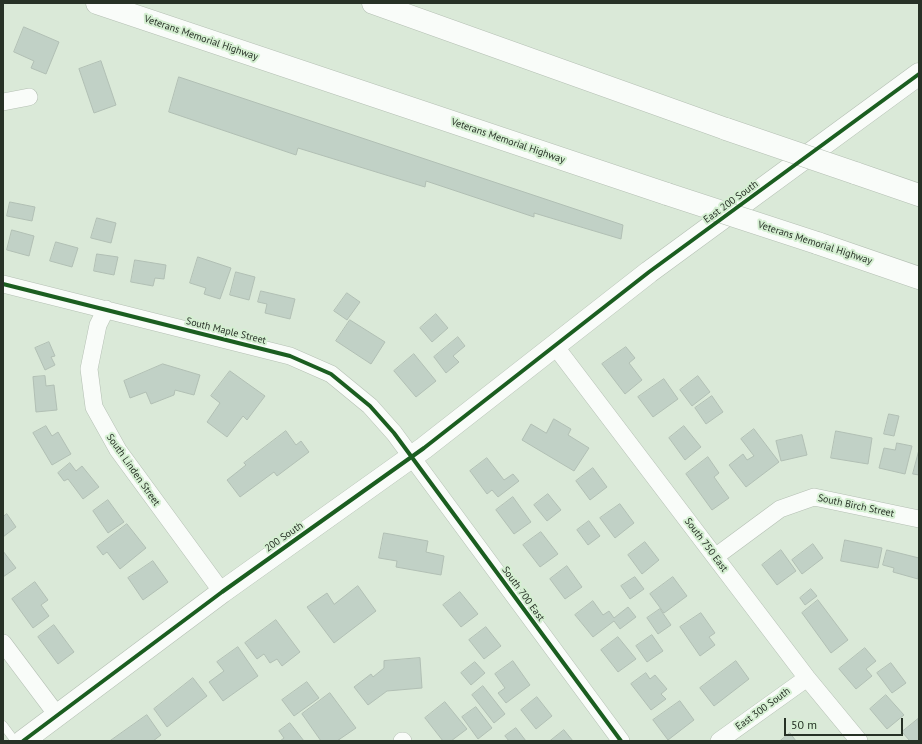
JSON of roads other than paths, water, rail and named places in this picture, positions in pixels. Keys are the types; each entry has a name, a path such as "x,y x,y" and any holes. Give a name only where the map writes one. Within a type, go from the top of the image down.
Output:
{"main road":[{"name":"Veterans Memorial Highway","path":"97,3 919,278"},
{"path":"372,3 726,129 919,195"},
{"name":"East 200 South","path":"555,346 649,272 919,74"},
{"name":"200 South","path":"22,741 222,592 411,456 555,346"}],"street":[{"path":"3,102 29,97"},
{"name":"South Maple Street","path":"3,284 290,356 331,374 370,406 394,433 411,456"},
{"name":"South Linden Street","path":"106,309 98,325 89,369 94,407 118,450 222,592"},
{"name":"South 750 East","path":"555,346 807,678 859,741"},
{"name":"South 700 East","path":"411,456 621,741"},
{"name":"South Birch Street","path":"715,557 780,509 814,497 919,519"},
{"path":"3,642 57,715"},
{"name":"East 300 South","path":"719,741 807,678"}],"lane":[{"path":"3,725 15,741"}]}
